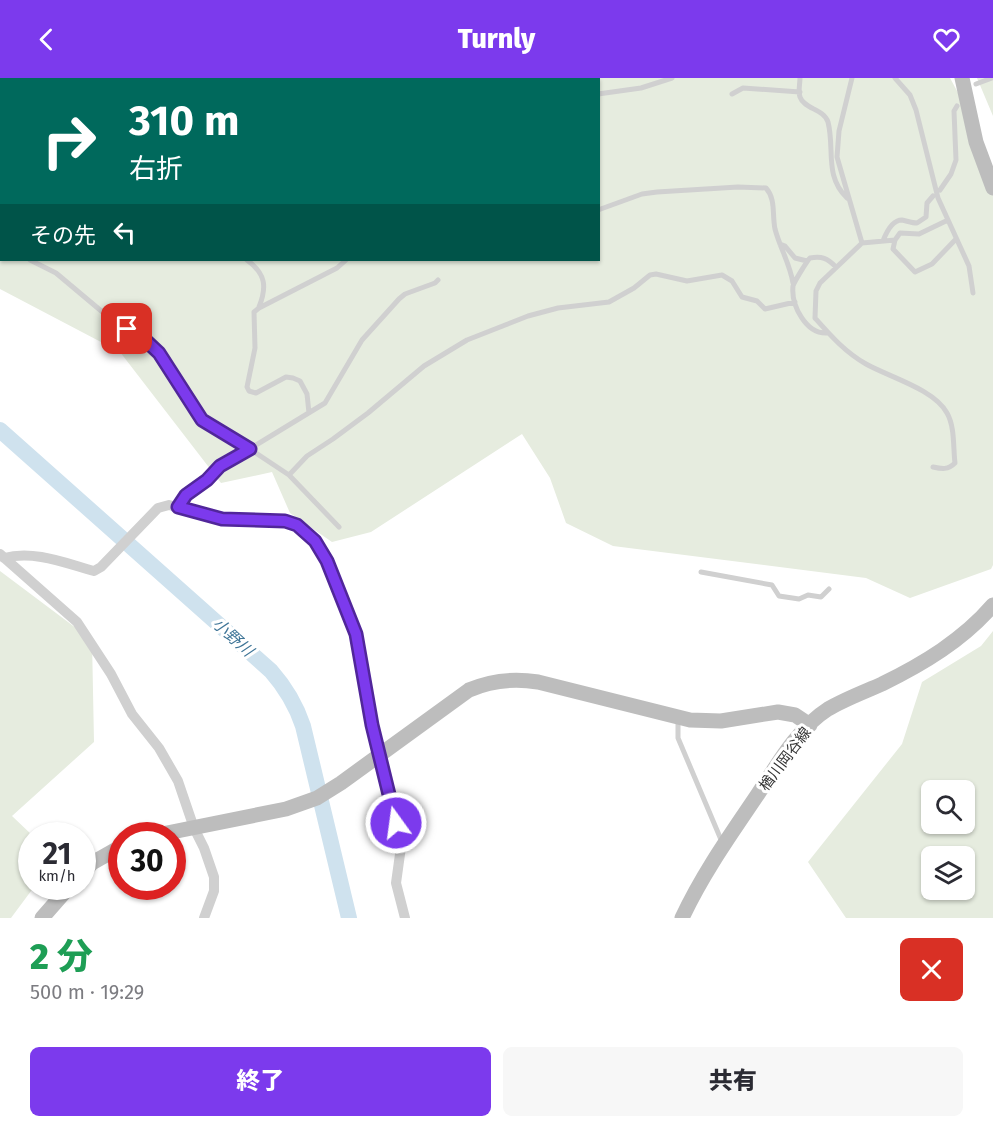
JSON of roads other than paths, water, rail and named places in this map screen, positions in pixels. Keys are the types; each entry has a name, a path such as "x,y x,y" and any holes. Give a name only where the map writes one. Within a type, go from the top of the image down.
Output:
{"street":[{"path":"969,81 976,142 993,188"},
{"path":"2,556 20,554 51,559 94,571 101,567 158,508 169,505 222,519 285,521 297,525 315,541 327,561 356,634 379,755 401,847 396,883 405,918"},
{"path":"2,556 77,622 111,674 132,714 159,748 178,781 214,877 214,891 204,918"},
{"name":"楢川岡谷線","path":"681,918 723,843 778,765 810,725 827,710 885,682 958,639 993,605"},
{"path":"186,830 286,809 320,796 469,690 501,680 519,679 538,682 703,722 778,712 795,715 810,725"},
{"path":"42,918 58,900"}],"lane":[{"path":"600,94 641,88 672,78"},
{"path":"800,78 803,102 826,117 831,168 841,192 849,199"},
{"path":"852,78 839,131 837,157 861,243"},
{"path":"895,78 910,95 916,110 938,198 969,266 973,293"},
{"path":"969,81 992,78"},
{"path":"732,94 743,88 800,92"},
{"path":"940,190 951,174 956,160 954,111 957,106"},
{"path":"600,209 642,194 657,192 766,188 771,194 775,230 791,269 795,302 806,325 811,330 828,333"},
{"path":"883,241 887,230 896,222 901,220 917,223 926,218 927,203 933,196"},
{"path":"948,220 919,234 900,233 893,249 915,272 933,264 956,239"},
{"path":"895,240 861,243 836,267 820,283 816,291 815,318 842,348 858,359 933,397 946,410 951,420 955,463 944,469 933,467"},
{"path":"780,244 785,246 795,258 807,261"},
{"path":"793,283 810,258 821,256 836,267"},
{"path":"32,261 56,273 112,321 142,337 159,353 202,420 289,475 339,527"},
{"path":"248,261 260,272 265,284 265,292 259,308"},
{"path":"309,413 307,394 300,381 292,378 286,377 256,393 249,391 247,387 255,348 254,312 337,268 344,261"},
{"path":"289,475 306,456 359,420 424,366 467,340 528,315 566,307 609,302 634,288 650,275 656,274 687,281 722,275 732,281 742,297 757,301 765,309 795,302"},
{"path":"178,507 186,495 207,480 220,466 325,403 362,340 399,299 405,294 438,280"},
{"path":"701,572 772,585 779,596 799,599 808,595 821,597 829,589"},
{"path":"678,717 678,738 723,843"}],"waterway":[{"name":"小野川","path":"0,430 271,671 281,684 294,704 303,726 349,918"}]}
